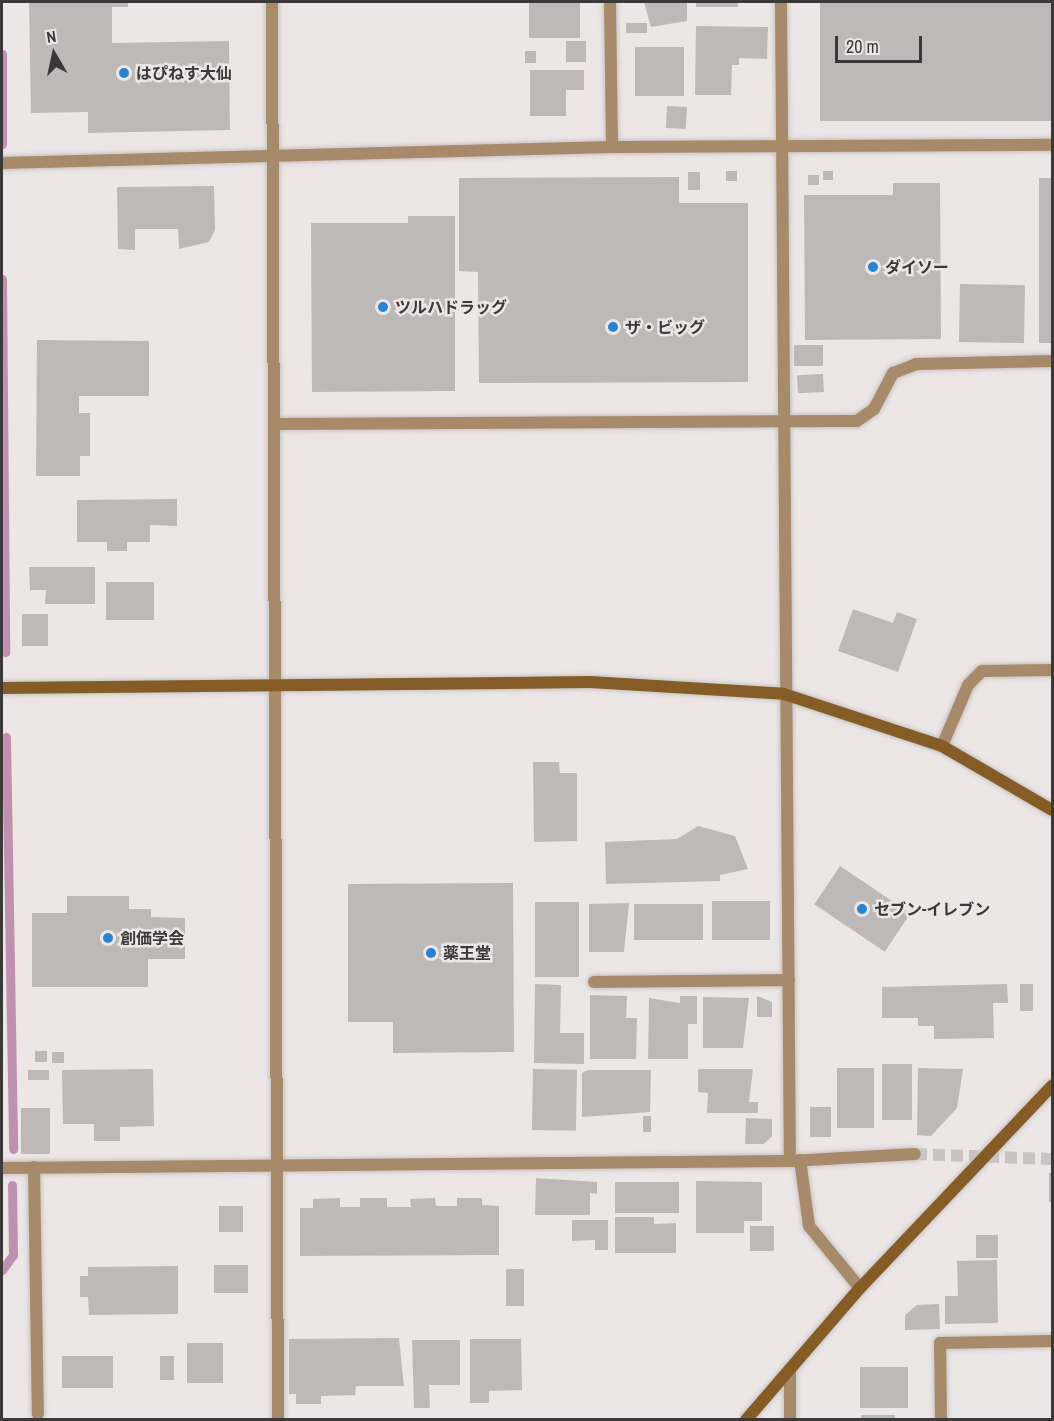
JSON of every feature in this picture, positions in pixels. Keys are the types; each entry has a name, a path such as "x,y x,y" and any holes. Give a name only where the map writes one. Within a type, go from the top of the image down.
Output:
{"street":[{"path":"272,2 278,652 271,683 278,1419"},
{"path":"610,2 612,147"},
{"path":"781,2 784,694 795,1160 808,1226 860,1288"},
{"path":"2,164 275,154 612,147 1053,145"},
{"path":"277,424 782,425 857,421 874,409 893,373 916,364 1053,361"},
{"path":"942,746 968,685 982,671 1053,670"},
{"path":"2,688 271,683 590,682 784,694 942,746 1053,810"},
{"path":"594,982 789,980"},
{"path":"746,1419 860,1288 1053,1086"},
{"path":"2,1168 795,1160 915,1154"},
{"path":"34,1167 38,1414"},
{"path":"941,1419 940,1343 1053,1341"},
{"path":"790,1370 790,1419"}],"building":[{"name":"はぴねす大仙","path":"29,2 128,2 128,7 112,7 112,43 229,41 230,130 88,133 88,112 31,113"},
{"path":"644,2 687,2 687,21 651,27"},
{"path":"696,2 738,2 738,7 696,7"},
{"path":"820,2 1052,2 1052,121 820,121"},
{"path":"529,3 580,3 580,38 529,38"},
{"path":"626,23 647,23 647,33 626,33"},
{"path":"696,26 768,27 767,59 739,58 739,65 732,65 731,95 695,95"},
{"path":"566,41 586,41 586,62 566,62"},
{"path":"635,47 684,47 684,96 635,96"},
{"path":"525,51 536,51 536,63 525,63"},
{"path":"530,70 584,70 584,90 566,90 566,116 530,116"},
{"path":"667,106 687,107 686,129 666,128"},
{"path":"726,171 737,171 737,181 726,181"},
{"path":"823,171 833,171 833,180 823,180"},
{"path":"688,172 700,172 700,190 688,190"},
{"path":"808,175 819,175 819,185 808,185"},
{"name":"ザ・ビッグ","path":"679,177 679,203 748,203 748,382 479,383 478,272 459,271 459,178"},
{"path":"1039,178 1052,178 1052,343 1039,343"},
{"name":"ダイソー","path":"893,183 940,183 941,339 805,340 804,195 893,195"},
{"path":"214,186 215,230 209,242 179,249 178,229 135,229 135,250 118,249 117,187"},
{"name":"ツルハドラッグ","path":"408,216 455,216 455,391 312,392 311,223 408,223"},
{"path":"960,284 1025,285 1024,343 959,342"},
{"path":"37,340 149,341 149,396 79,396 79,413 90,413 90,456 80,456 80,476 36,476"},
{"path":"794,345 823,345 823,366 794,366"},
{"path":"823,374 824,392 798,393 797,375"},
{"path":"177,499 177,526 150,525 150,542 127,542 127,551 107,551 107,542 77,542 77,500"},
{"path":"29,567 95,567 95,604 45,604 46,590 30,590"},
{"path":"106,582 154,582 154,620 106,620"},
{"path":"853,609 893,623 897,612 917,619 898,672 838,651"},
{"path":"22,614 48,614 48,646 22,646"},
{"path":"533,762 559,762 560,773 577,773 577,841 534,842"},
{"path":"698,826 735,836 748,869 720,875 720,881 606,884 605,842 677,839"},
{"name":"セブン-イレブン","path":"840,866 910,914 885,952 814,904"},
{"name":"薬王堂","path":"513,883 514,1052 393,1053 393,1022 348,1022 348,884"},
{"name":"創価学会","path":"67,896 129,896 129,909 151,909 151,917 185,918 185,959 148,959 148,987 32,987 32,913 67,913"},
{"path":"712,901 770,901 770,940 712,940"},
{"path":"535,902 579,902 579,977 535,977"},
{"path":"629,903 624,952 589,952 589,904"},
{"path":"634,904 703,904 703,940 634,940"},
{"path":"535,984 561,985 560,1033 584,1033 584,1064 534,1063"},
{"path":"1007,984 1008,1003 993,1003 994,1038 934,1039 934,1026 918,1026 918,1018 882,1018 882,987"},
{"path":"1020,984 1033,984 1033,1011 1020,1011"},
{"path":"590,995 627,996 626,1018 637,1018 636,1059 590,1059"},
{"path":"680,996 697,996 697,1024 688,1024 688,1059 648,1059 649,998 680,1003"},
{"path":"757,996 772,1002 772,1017 757,1017"},
{"path":"703,997 749,998 743,1048 703,1048"},
{"path":"35,1051 47,1051 47,1062 35,1062"},
{"path":"52,1052 64,1052 64,1063 52,1063"},
{"path":"882,1064 912,1064 912,1120 882,1120"},
{"path":"837,1068 874,1068 874,1128 837,1128"},
{"path":"918,1068 963,1069 957,1108 931,1136 917,1135"},
{"path":"153,1069 154,1126 120,1127 120,1141 94,1141 94,1124 63,1124 62,1070"},
{"path":"533,1069 577,1070 576,1131 532,1130"},
{"path":"698,1069 753,1069 749,1102 758,1102 758,1113 707,1113 708,1093 698,1092"},
{"path":"28,1070 49,1070 49,1080 28,1080"},
{"path":"588,1070 651,1070 650,1112 582,1117 582,1073"},
{"path":"810,1107 831,1107 831,1137 810,1137"},
{"path":"21,1108 50,1108 50,1154 21,1154"},
{"path":"643,1116 651,1116 651,1132 643,1132"},
{"path":"746,1118 772,1119 772,1136 764,1144 745,1144"},
{"path":"1049,1173 1052,1173 1052,1202 1049,1202"},
{"path":"536,1178 597,1182 597,1194 590,1193 590,1215 535,1215"},
{"path":"696,1181 762,1182 762,1221 744,1221 744,1233 696,1233"},
{"path":"615,1182 679,1182 679,1213 615,1213"},
{"path":"340,1198 340,1207 360,1207 360,1198 387,1198 387,1207 411,1207 410,1199 435,1198 436,1206 457,1206 457,1198 482,1198 482,1205 499,1206 499,1255 300,1256 300,1208 313,1208 313,1199"},
{"path":"219,1206 243,1206 243,1232 219,1232"},
{"path":"615,1217 654,1217 654,1224 676,1223 676,1253 615,1253"},
{"path":"572,1220 608,1220 608,1250 595,1250 595,1240 572,1241"},
{"path":"750,1226 774,1226 774,1251 750,1251"},
{"path":"976,1235 998,1235 998,1258 976,1258"},
{"path":"997,1260 998,1323 945,1324 945,1296 958,1296 957,1261"},
{"path":"214,1265 248,1265 248,1293 214,1293"},
{"path":"178,1266 178,1314 89,1315 88,1297 80,1297 80,1276 88,1276 88,1267"},
{"path":"506,1269 524,1269 524,1306 506,1306"},
{"path":"939,1304 940,1329 905,1330 905,1315 917,1305"},
{"path":"399,1338 404,1386 356,1386 355,1395 321,1396 321,1404 296,1404 296,1394 289,1394 289,1339"},
{"path":"470,1339 521,1339 522,1390 489,1391 489,1403 470,1403"},
{"path":"412,1340 460,1340 460,1385 429,1385 430,1408 414,1408"},
{"path":"187,1343 223,1343 223,1383 187,1383"},
{"path":"62,1356 113,1356 113,1388 62,1388"},
{"path":"160,1356 174,1356 174,1380 160,1380"},
{"path":"860,1367 908,1367 908,1408 860,1408"},
{"path":"861,1415 895,1415 895,1420 861,1420"}],"waterway":[{"path":"2,54 2,144"},
{"path":"2,279 5,652"},
{"path":"6,737 13,1149"},
{"path":"2,1270 13,1255 12,1185"}],"tunnel":[{"path":"915,1154 1052,1159"}],"place":[{"name":"はぴねす大仙","path":"124,73"},
{"name":"ダイソー","path":"873,267"},
{"name":"ツルハドラッグ","path":"383,307"},
{"name":"ザ・ビッグ","path":"613,327"},
{"name":"セブン-イレブン","path":"862,909"},
{"name":"創価学会","path":"108,938"},
{"name":"薬王堂","path":"431,953"}]}
